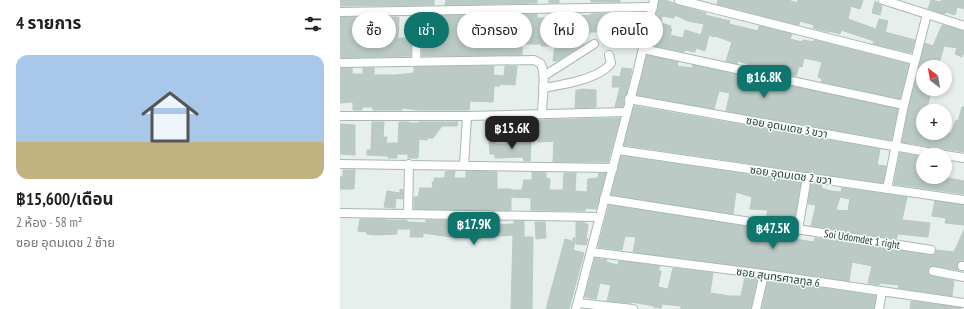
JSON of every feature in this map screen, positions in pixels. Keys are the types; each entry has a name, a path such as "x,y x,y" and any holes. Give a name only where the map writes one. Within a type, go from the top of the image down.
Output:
{"street":[{"path":"679,0 915,60"},
{"path":"883,0 964,26"},
{"path":"340,12 653,4 618,150 599,217 577,306 633,309"},
{"path":"416,61 418,11"},
{"path":"887,189 904,105 927,14"},
{"path":"544,76 594,44"},
{"path":"643,49 904,105"},
{"path":"543,88 571,82 600,72 607,68 611,63 609,55"},
{"path":"340,63 534,60 540,63 544,76 542,113"},
{"name":"ซอย อุดมเดช 3 ขวา","path":"630,99 916,150"},
{"path":"340,116 467,116 626,112"},
{"path":"464,165 467,116"},
{"name":"ซอย อุดมเดช 2 ขวา","path":"618,150 964,200"},
{"name":"ซอย อุดมเดช 3 ขวา","path":"952,156 964,158"},
{"path":"340,164 612,168"},
{"path":"408,214 409,164"},
{"path":"798,230 807,177"},
{"name":"Soi Udomdet 1 right","path":"604,199 931,250"},
{"path":"340,213 599,217"},
{"name":"ซอย สุนทรศาลทูล 6","path":"591,252 764,274 964,303"},
{"path":"933,271 964,277"},
{"path":"756,309 764,274"},
{"path":"879,309 882,292"}],"building":[{"path":"340,0 434,0 434,5 340,6"},
{"path":"446,0 537,0 537,3 445,5"},
{"path":"549,0 559,0 559,3 549,3"},
{"path":"591,0 620,0 620,2 591,2"},
{"path":"659,0 665,0 706,13 705,15 730,21 729,24 758,31 759,26 792,34 790,39 802,42 803,40 814,42 814,40 909,64 900,99 821,82 822,79 818,77 822,62 804,58 802,67 799,66 796,76 747,66 748,64 738,61 737,64 726,61 732,42 715,36 709,35 705,51 696,48 695,52 685,50 684,52 663,48 663,24 671,26 670,29 672,29 670,35 683,38 685,30 701,35 704,24 688,21 675,15 674,18 663,16 663,12 657,12"},
{"path":"718,0 788,0 797,3 798,0 863,0 860,9 851,6 848,19 876,29 879,19 888,21 885,32 915,40 911,53 873,44 874,41 841,30 840,34 829,32 813,28 814,25 800,21 799,25 717,4"},
{"path":"931,0 941,2 941,0 964,0 964,9 957,7 955,15 946,12 945,14 928,9"},
{"path":"875,1 882,6 880,15 872,13"},
{"path":"532,14 537,14 537,18 540,18 540,44 532,44"},
{"path":"597,14 597,32 589,32 589,15"},
{"path":"457,15 457,48 522,48 522,55 422,56 422,48 449,48 449,16"},
{"path":"340,17 352,17 352,48 396,48 396,17 399,17 398,38 404,38 404,48 411,48 411,56 340,58"},
{"path":"942,25 964,31 964,52 962,57 955,54 957,48 944,46 940,60 921,60 925,43 933,46"},
{"path":"555,48 577,48 557,61 553,61"},
{"path":"647,55 678,62 677,66 692,68 693,65 898,109 891,140 726,111 730,93 719,91 714,109 637,95"},
{"path":"494,66 493,75 504,76 505,66 517,66 515,85 500,84 500,86 494,86 493,102 470,101 469,110 418,110 402,108 402,110 373,110 373,107 362,107 362,110 353,110 353,102 340,103 340,68 352,68 352,74 363,74 363,68 374,68 374,75 395,75 414,73 414,67"},
{"path":"622,68 632,69 623,107 615,107 620,87 612,87 613,76 620,77"},
{"path":"916,78 916,96 930,96 928,104 916,104 916,140 952,140 952,130 956,120 958,121 962,107 964,107 964,152 952,150 952,148 939,148 902,142"},
{"path":"576,90 596,90 596,107 575,108"},
{"path":"634,106 880,149 877,165 886,166 883,183 624,145"},
{"path":"620,118 608,162 553,162 554,141 538,142 538,120"},
{"path":"372,122 384,122 383,137 387,137 386,143 398,143 399,122 458,122 457,126 442,126 433,138 427,138 427,140 419,139 418,158 408,158 408,154 397,154 397,158 388,158 388,156 367,155 367,150 371,150"},
{"path":"340,124 355,125 355,155 340,154"},
{"path":"506,140 531,141 530,161 524,161 523,157 495,158 495,154 490,154 489,141 495,141 495,144 506,144"},
{"path":"900,153 916,156 916,184 952,184 952,179 964,181 964,194 894,184"},
{"path":"621,156 801,182 795,217 789,216 788,222 766,219 768,210 750,209 752,197 736,192 733,214 611,195"},
{"path":"343,170 355,170 354,189 340,189 340,177 343,177"},
{"path":"455,171 454,178 466,178 466,171 497,172 497,189 511,190 522,190 524,180 532,180 532,172 546,173 546,178 550,179 549,190 563,190 564,173 576,173 575,191 587,192 588,179 598,178 599,173 606,173 596,209 585,208 585,211 531,210 531,198 511,197 511,210 414,209 414,197 418,197 420,188 433,188 432,182 434,182 434,178 445,178 445,172"},
{"path":"811,184 822,185 821,188 831,191 841,192 842,188 907,197 902,220 930,223 928,237 898,234 896,239 811,226 816,205 808,204","holes":["840,197 850,199 848,211 836,210"]},
{"path":"400,189 403,190 403,199 396,198 395,208 384,207 387,191 400,193"},
{"path":"935,201 964,205 964,225 945,223 946,218 932,216"},
{"path":"609,205 795,234 794,239 814,242 815,238 930,255 935,254 936,250 954,252 964,230 964,260 957,264 959,270 931,266 928,270 928,273 932,276 954,281 952,296 898,288 899,285 880,283 879,285 868,283 872,266 852,262 849,281 633,252 636,237 625,236 622,250 598,247"},
{"path":"360,219 407,220 407,222 426,223 426,220 498,221 498,225 514,224 514,221 524,221 524,237 533,237 532,309 511,309 513,235 481,237 481,239 463,238 463,235 451,234 451,237 423,233 423,237 410,237 411,229 397,229 397,234 367,234 367,232 358,231"},
{"path":"535,222 545,222 546,238 536,239"},
{"path":"576,222 585,222 585,224 588,224 586,239 588,239 586,245 576,244 576,241 573,240 573,238 576,238"},
{"path":"565,239 575,242 573,250 584,253 569,309 546,309"},
{"path":"595,258 607,260 606,262 618,265 619,261 660,266 658,271 661,271 658,287 668,289 673,268 713,273 710,293 730,296 741,296 745,277 757,279 751,309 681,309 681,306 662,304 661,308 632,302 607,301 611,285 600,283 596,299 585,297"},
{"path":"768,280 876,296 874,309 762,309"},
{"path":"911,301 961,308 961,309 910,309"}]}
